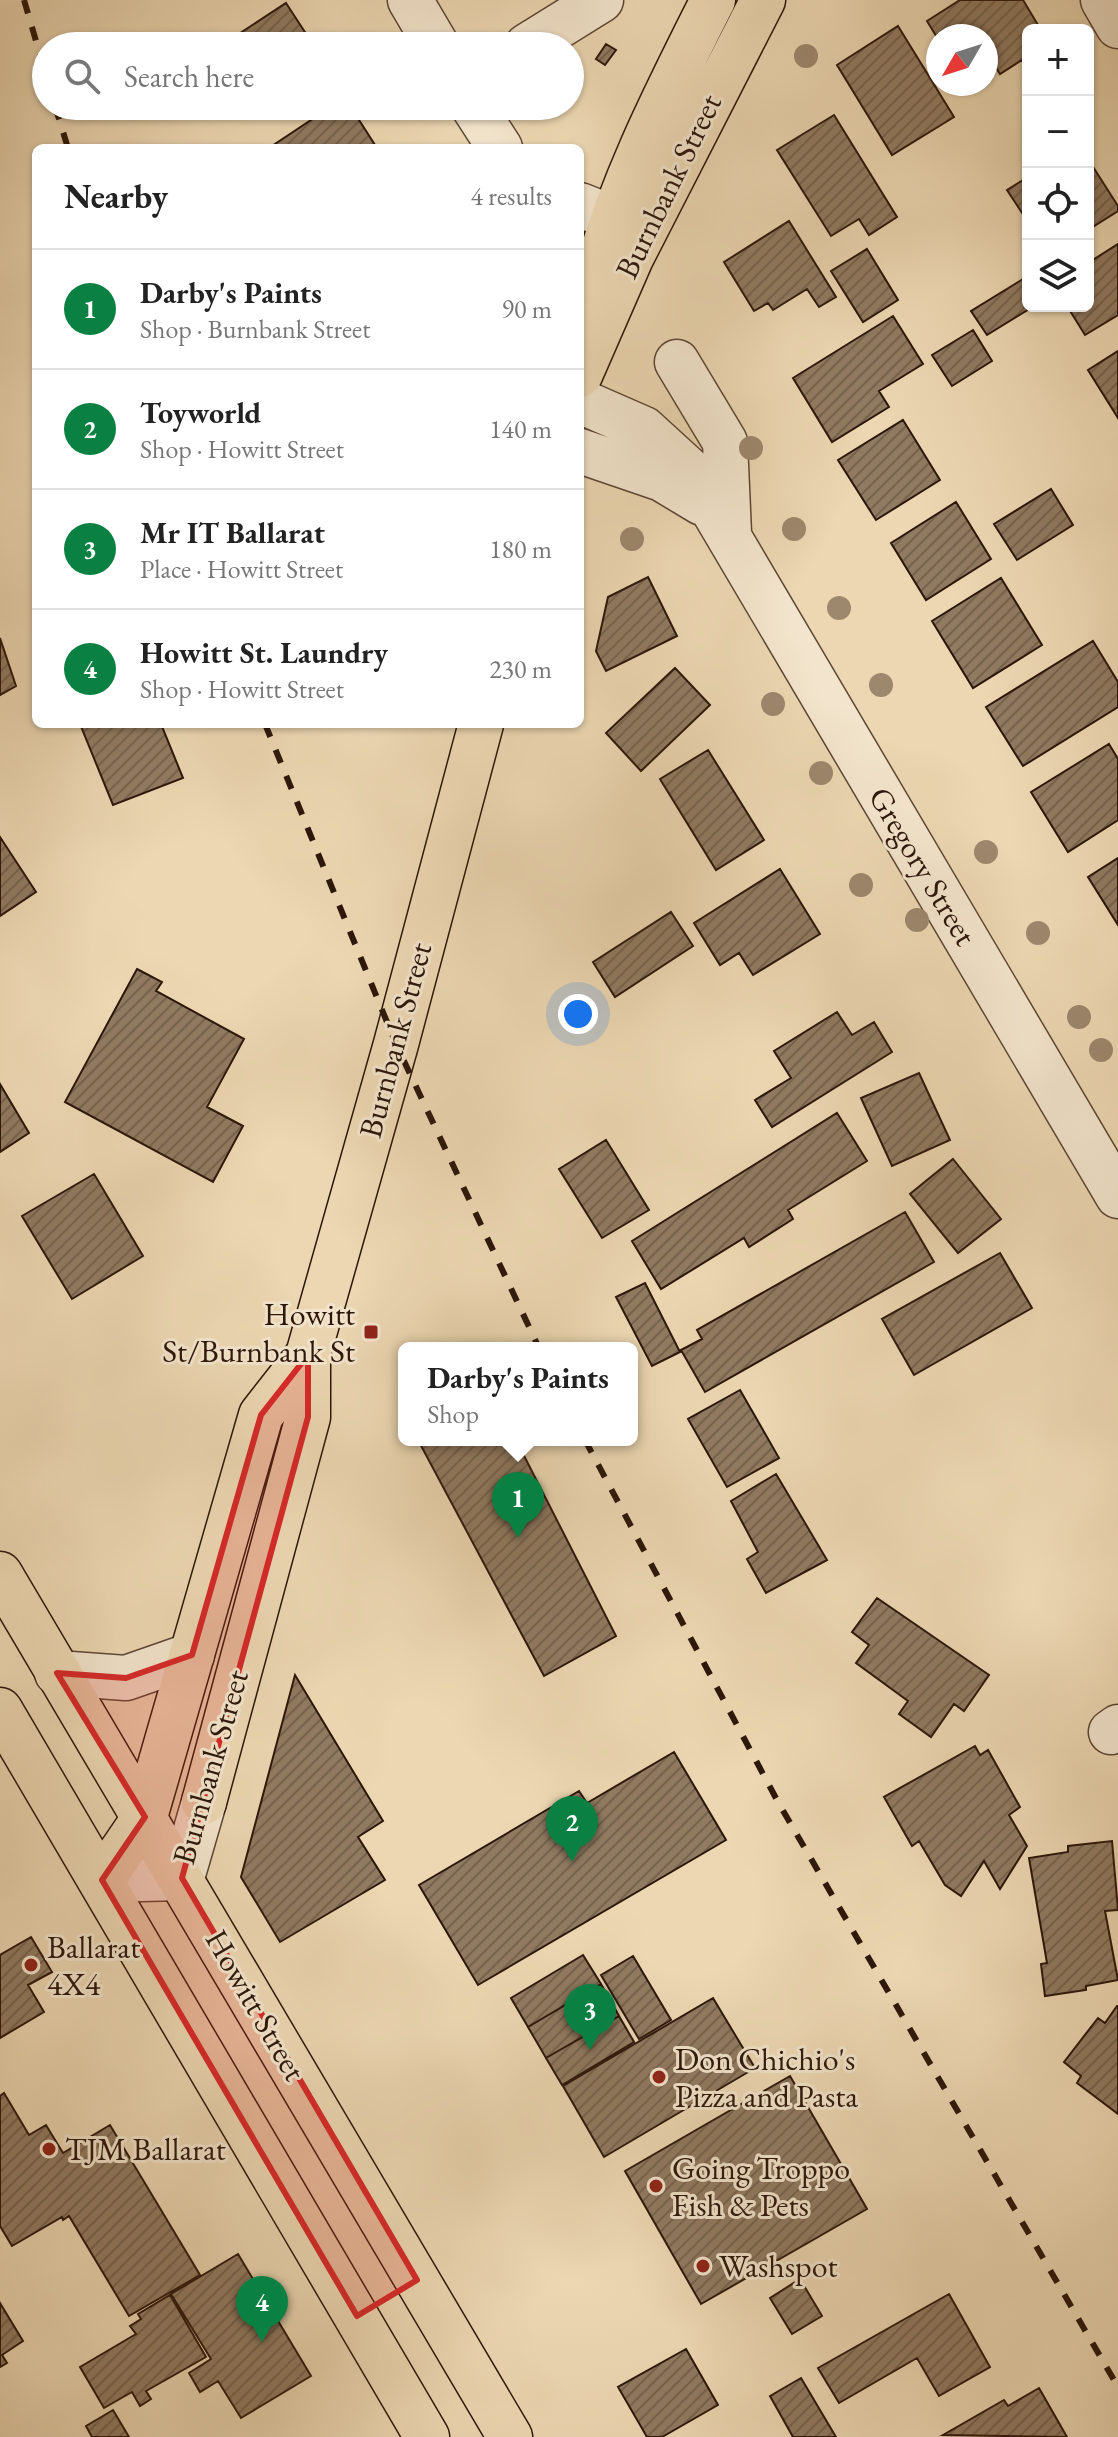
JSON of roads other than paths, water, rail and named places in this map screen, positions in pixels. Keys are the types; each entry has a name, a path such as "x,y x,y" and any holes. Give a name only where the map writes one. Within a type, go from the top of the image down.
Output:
{"main road":[{"name":"Burnbank Street","path":"584,327 596,269 597,211 713,0"},
{"name":"Burnbank Street","path":"584,366 631,258 763,0"},
{"name":"Burnbank Street","path":"204,1802 308,1417 308,1355 396,1044 480,728"},
{"name":"Burnbank Street","path":"102,1880 145,1817 261,1415 308,1355"},
{"name":"Howitt Street","path":"0,1574 510,2437"},
{"path":"1,1713 427,2437"},
{"path":"357,2316 417,2280"}],"street":[{"path":"410,0 429,32"},
{"path":"550,32 601,0"},
{"path":"1103,0 1118,26"},
{"path":"482,120 497,144"},
{"path":"677,362 725,442 729,536"},
{"name":"Gregory Street","path":"584,403 644,429 680,459 729,536 1118,1196"},
{"name":"Gregory Street","path":"584,452 650,474 683,490 709,510 729,536"},
{"path":"57,1673 126,1678 192,1655"},
{"name":"Burnbank Street","path":"102,1880 182,1878 204,1802"}],"railway":[{"path":"24,0 33,32"},
{"path":"59,120 67,144"},
{"path":"267,728 396,1044 536,1342"},
{"path":"588,1446 778,1802 1118,2387"}],"place":[{"name":"Howitt St/Burnbank St","path":"371,1332"},
{"name":"Darby's Paints","path":"518,1538"},
{"name":"Toyworld","path":"572,1862"},
{"name":"Ballarat 4X4","path":"31,1965"},
{"name":"Mr IT Ballarat","path":"590,2050"},
{"name":"Don Chichio's Pizza and Pasta","path":"659,2077"},
{"name":"TJM Ballarat","path":"49,2149"},
{"name":"Going Troppo Fish & Pets","path":"656,2186"},
{"name":"Washspot","path":"703,2266"},
{"name":"Howitt St. Laundry","path":"262,2342"}]}
